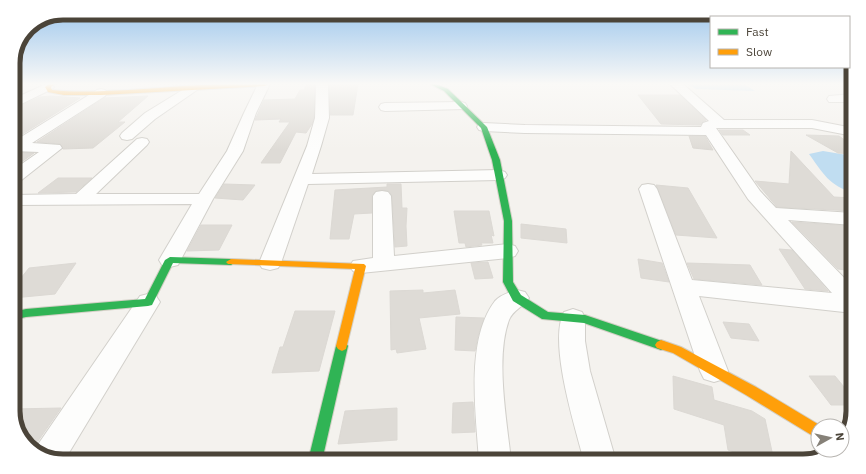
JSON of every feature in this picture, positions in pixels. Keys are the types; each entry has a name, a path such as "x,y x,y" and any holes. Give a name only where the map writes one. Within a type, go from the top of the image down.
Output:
{"street":[{"path":"20,144 80,106"},
{"path":"127,136 162,106"},
{"path":"51,453 148,302 204,199 235,151 254,106"},
{"path":"270,263 314,146 322,118 322,106"},
{"path":"385,107 453,106"},
{"path":"462,106 484,127 496,160 508,221 508,282 517,298 546,316 585,319 677,350 810,427"},
{"path":"697,106 716,127 754,195 846,295"},
{"path":"484,127 525,129 716,127 792,123 812,124 846,131"},
{"path":"80,200 142,142"},
{"path":"20,147 55,148 20,173"},
{"path":"301,179 499,175"},
{"path":"648,189 714,371"},
{"path":"382,196 384,264"},
{"path":"20,200 204,199"},
{"path":"771,213 846,218"},
{"path":"170,260 361,266 508,251"},
{"path":"317,454 361,266"},
{"path":"684,288 846,302"},
{"path":"495,454 490,381 491,341 497,319 505,306 517,298"},
{"path":"20,314 148,302"},
{"path":"573,318 572,341 576,371 598,454"}],"water":[{"path":"823,151 846,155 846,190 832,183 809,154"}],"building":[{"path":"20,106 67,106 20,136"},
{"path":"92,106 136,106 118,122 125,122 93,148 63,149 60,144 37,142"},
{"path":"261,106 314,106 314,118 312,124 306,133 296,132 280,163 261,163 290,122 279,122 281,119 255,120"},
{"path":"330,106 354,106 353,115 330,115"},
{"path":"647,106 692,106 706,120 700,125 661,124"},
{"path":"719,130 743,130 750,135 723,135"},
{"path":"806,135 839,136 846,141 846,154 838,153"},
{"path":"689,136 705,136 713,150 693,148"},
{"path":"791,151 834,197 846,198 846,211 777,207 755,181 789,184"},
{"path":"20,152 34,153 20,163"},
{"path":"58,178 92,178 76,192 38,193"},
{"path":"224,184 255,185 243,200 215,198"},
{"path":"387,184 401,184 402,208 407,208 407,246 395,247 392,196 389,191 382,190 376,191 372,195 372,213 354,214 349,239 330,239 335,190 387,187"},
{"path":"656,185 688,188 717,238 676,235"},
{"path":"454,211 489,211 494,236 491,235 493,243 481,243 482,245 466,247 465,243 459,243"},
{"path":"792,222 846,226 846,270 838,269"},
{"path":"521,224 566,229 567,243 521,238"},
{"path":"201,225 232,225 219,250 187,251"},
{"path":"779,249 792,250 828,291 805,289"},
{"path":"638,259 662,263 669,282 641,278"},
{"path":"488,262 493,278 475,279 471,263"},
{"path":"76,263 55,294 20,297 20,279 29,268"},
{"path":"687,263 750,265 762,285 694,279"},
{"path":"423,290 423,293 455,290 460,314 419,318 426,349 397,353 396,349 391,350 390,291"},
{"path":"295,311 335,311 319,371 272,373 280,347 283,347"},
{"path":"456,317 484,318 475,351 455,350"},
{"path":"723,322 749,324 759,341 731,338"},
{"path":"673,376 712,387 714,400 752,411 765,419 772,454 740,454 728,450 724,425 674,409"},
{"path":"809,376 835,376 846,389 846,405 831,405"},
{"path":"473,402 475,432 452,433 453,403"},
{"path":"61,408 38,441 33,441 24,430 20,409"},
{"path":"397,408 397,440 338,444 345,411"}],"traffic: fast":[{"path":"463,106 484,127 496,160 508,221 508,282 517,298 546,316 585,319 661,345"},
{"path":"20,314 148,302 170,260 231,262"},
{"path":"317,454 342,346"}],"traffic: slow":[{"path":"231,262 361,266 342,346"},
{"path":"661,345 677,350 751,391 810,427"}]}
